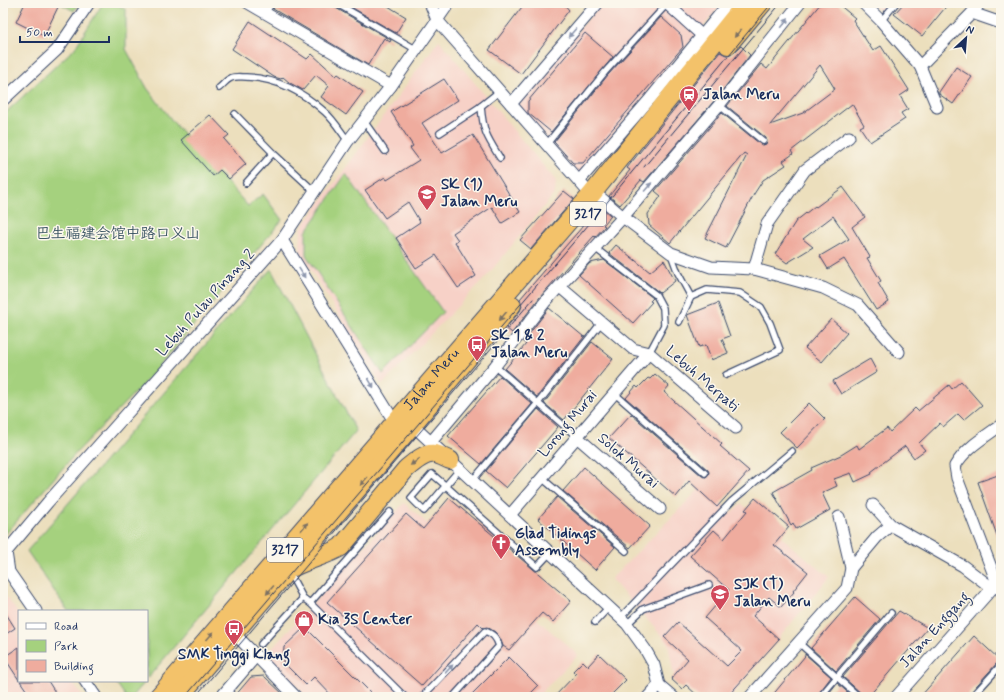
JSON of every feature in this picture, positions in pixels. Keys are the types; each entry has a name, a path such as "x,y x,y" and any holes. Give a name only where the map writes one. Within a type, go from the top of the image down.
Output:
{"highway":[{"name":"Jalan Meru","path":"596,197 707,40 746,3"},
{"name":"Jalan Meru","path":"158,697 403,425 763,3"},
{"name":"Jalan Meru","path":"178,697 390,452 403,425"},
{"path":"388,491 382,479 383,465 390,452"},
{"path":"288,570 307,560 332,552 361,534 388,491 406,469 415,461 433,453 455,465"}],"street":[{"path":"3,100 57,50 89,3"},
{"path":"248,3 391,86"},
{"path":"430,3 437,20 546,145 579,181 596,197 622,217 671,253 711,267 754,269 823,288 858,305 899,352"},
{"name":"Lebuh Pulau Pinang 2","path":"35,610 6,573 6,552 59,490 282,240 348,141 391,86 448,3"},
{"path":"579,181 650,99 707,40 729,3"},
{"path":"431,442 495,366 545,302 560,288 719,105 800,3"},
{"path":"863,3 881,21 920,66 937,107"},
{"path":"920,66 980,3"},
{"path":"666,4 707,40"},
{"path":"511,104 592,5"},
{"path":"972,13 1001,22"},
{"path":"754,269 767,224 806,170 849,137"},
{"path":"282,240 403,425 431,442 624,621 645,649 654,665 659,685 673,697"},
{"path":"560,288 632,348 649,353"},
{"name":"Lorong Murai","path":"510,515 649,353"},
{"name":"Lebuh Merpati","path":"649,353 736,428"},
{"path":"997,587 957,478 955,466 959,459 970,449 1001,425"},
{"name":"Solok Murai","path":"577,437 660,509"},
{"path":"873,505 891,525 997,587"},
{"path":"750,697 847,588 852,568 839,517"},
{"path":"852,568 877,537 891,525"},
{"name":"Jalan Enggang","path":"896,697 997,587"},
{"path":"234,632 294,696"},
{"path":"221,697 256,656"},
{"path":"86,682 96,697"},
{"path":"648,697 659,685"}],"lane":[{"path":"265,14 272,3"},
{"path":"336,3 417,50"},
{"path":"881,21 896,3"},
{"path":"546,145 605,72 666,4"},
{"path":"219,88 230,78 238,76 261,78 275,82 300,93 312,102 326,114 348,141"},
{"path":"440,133 481,106 500,91"},
{"path":"719,105 763,141"},
{"path":"481,106 482,123 486,135 500,158"},
{"path":"235,114 273,153 314,191"},
{"path":"364,121 385,152"},
{"path":"246,183 273,153"},
{"path":"595,248 656,295 663,308 664,325 649,353"},
{"path":"671,253 678,273 691,297"},
{"path":"679,322 691,297 707,290 740,293 761,307 770,323 780,350 726,375"},
{"path":"472,481 538,403 601,323"},
{"path":"495,366 577,437"},
{"path":"614,393 705,473"},
{"path":"624,621 732,501 792,451"},
{"path":"455,465 446,486 424,511 411,498 432,474 446,486 537,567 550,553"},
{"path":"542,478 626,551"},
{"path":"310,603 361,534 390,512"},
{"path":"288,570 303,598 310,603 405,697"},
{"path":"624,621 644,609 709,586"},
{"path":"261,644 303,598"},
{"path":"595,622 609,607"},
{"path":"820,697 891,613"},
{"path":"422,697 485,630 492,633 497,638 499,646 453,697"},
{"path":"798,643 859,697"},
{"path":"972,697 1001,665"}],"shaded area":[{"path":"602,3 723,3 579,175 516,103"},
{"path":"871,3 892,3 883,14"},
{"name":"SK (1) Jalan Meru","path":"439,40 556,181 555,193 486,277 382,385 300,252 301,229"},
{"name":"SJK (T) Jalan Meru","path":"705,483 730,513 742,504 829,577 731,697 697,697 674,677 668,643 611,579"},
{"path":"404,503 578,655 537,697 307,697 266,655"},
{"path":"3,593 18,613 18,682 72,682 83,697 3,697"}],"green space":[{"path":"59,3 79,3 74,11"},
{"name":"巴生福建会馆中路口义山","path":"103,3 115,3 126,10 126,49 147,88 174,123 248,206 263,194 282,220 150,377 76,453 3,537 3,115 75,48"},
{"path":"346,174 443,312 383,374 306,255 306,232"},
{"path":"271,269 356,431 148,678 148,610 67,610 27,551"},
{"path":"116,682 145,682 132,697 126,697"}],"building":[{"path":"25,3 60,3 44,36 16,22"},
{"path":"276,3 332,3 334,7 391,40 390,42 384,38 368,65 273,9"},
{"path":"344,3 383,3 406,17 396,33"},
{"path":"525,3 563,3 569,10 521,74 489,50"},
{"path":"821,3 837,3 855,18 853,20 873,51 881,46 909,90 900,96 908,109 901,113 905,119 870,142 860,127 864,125 852,104 791,151 793,154 783,161 786,165 763,180 754,194 726,248 705,238 747,155 744,153 670,243 649,225 648,214 661,196 655,191 722,113 760,144 766,144 766,138 727,106 761,64 767,69","holes":["820,65 835,89 803,113 770,125"]},
{"path":"904,3 949,3 922,36 894,14"},
{"path":"661,17 681,35 683,47 583,163 573,163 554,142 608,75"},
{"path":"250,21 307,59 312,54 336,76 338,74 363,92 346,115 321,97 329,86 316,75 303,90 290,83 283,77 281,79 274,77 232,49"},
{"path":"585,33 613,57 551,132 528,113 528,101"},
{"path":"741,46 750,55 714,101 644,182 641,180 620,205 609,196 630,170 627,168 720,52 726,55 731,55"},
{"path":"956,67 972,77 953,104 939,94 939,92"},
{"path":"444,79 458,100 422,123 442,153 473,135 520,212 502,223 492,207 453,233 458,240 455,242 476,276 458,288 436,255 416,268 396,238 420,222 408,202 385,218 365,190 385,177 387,180 419,160 410,148 413,146 391,112"},
{"path":"210,115 229,135 224,139 246,164 229,179 220,170 213,176 181,140"},
{"path":"843,187 865,217 852,227 870,257 867,258 881,281 878,283 889,302 876,310 844,259 828,269 820,256 849,239 833,216 803,239 813,247 787,263 775,254 796,221"},
{"path":"564,191 574,199 531,249 520,240"},
{"path":"600,206 611,216 603,225 605,226 595,237 594,236 540,297 512,333 506,328 520,311 522,306 520,299 583,226 580,224 589,213 592,215"},
{"path":"616,245 650,272 664,260 675,281 660,293 609,253"},
{"path":"604,260 653,298 650,301 652,302 633,323 579,275 590,263"},
{"path":"718,303 730,336 722,339 728,353 711,360 706,345 699,347 687,315"},
{"path":"549,308 584,337 537,397 505,369 526,344 523,342"},
{"path":"831,319 847,333 822,362 805,348"},
{"path":"592,342 613,359 564,420 544,403"},
{"path":"870,359 877,372 841,394 833,381"},
{"path":"655,374 669,386 664,392 722,444 720,446 749,471 717,507 689,481 676,497 609,438 631,414 702,476 706,477 708,475 708,470 626,398 636,386 638,388 648,378 650,379"},
{"path":"500,376 532,404 481,464 448,436"},
{"path":"961,381 982,405 964,420 958,414 943,427 940,423 919,443 925,450 914,458 905,446 871,472 872,474 855,482 851,473 834,479 837,486 822,493 830,510 796,529 793,523 791,525 773,492 812,470 811,468 841,455 857,445 859,449 887,428 890,432 915,408 918,411 949,385 952,389"},
{"path":"809,403 825,419 797,448 780,432"},
{"path":"538,409 558,427 506,488 486,471"},
{"path":"584,467 650,526 630,548 563,491"},
{"path":"1001,474 1001,544 1000,544 978,482"},
{"path":"557,497 615,547 595,570 538,519"},
{"path":"449,498 571,601 553,622 542,613 509,650 503,646 500,638 495,632 487,627 483,628 478,623 422,686 327,602 406,514 423,529"},
{"path":"755,498 789,527 774,545 808,572 781,607 769,597 753,616 779,639 727,697 699,697 686,685 682,689 671,679 688,659 664,637 678,622 727,666 742,651 705,618 729,590 690,556 714,530 724,539 747,511 745,510"},
{"path":"855,597 880,619 836,671 811,648"},
{"path":"3,609 15,628 3,636"},
{"path":"899,611 928,628 868,697 863,697 862,694 843,677"},
{"path":"305,627 375,697 333,697 314,677 306,685 283,662 284,647"},
{"path":"974,636 1001,661 998,662 968,697 920,697"},
{"path":"18,648 18,678 4,657"},
{"path":"599,654 626,680 609,697 554,697 576,674 573,671 583,661 588,666"},
{"path":"805,654 831,677 816,697 771,697 805,656"},
{"path":"509,657 538,686 527,697 469,697"},
{"path":"264,676 286,697 234,697 251,677"},
{"path":"21,682 49,682 58,697 31,697"},
{"path":"837,683 853,697 826,697"}],"tram line":[{"path":"185,697 584,230 772,3"},
{"path":"644,167 781,3"},
{"path":"195,697 533,299"}],"place":[{"name":"Jalan Meru","path":"689,112"},
{"name":"SK (1) Jalan Meru","path":"427,211"},
{"name":"SK 1 & 2 Jalan Meru","path":"477,362"},
{"name":"Glad Tidings Assembly","path":"501,560"},
{"name":"SJK (T) Jalan Meru","path":"720,611"},
{"name":"Kia 3S Center","path":"304,637"},
{"name":"SMK Tinggi Klang","path":"234,646"}]}
